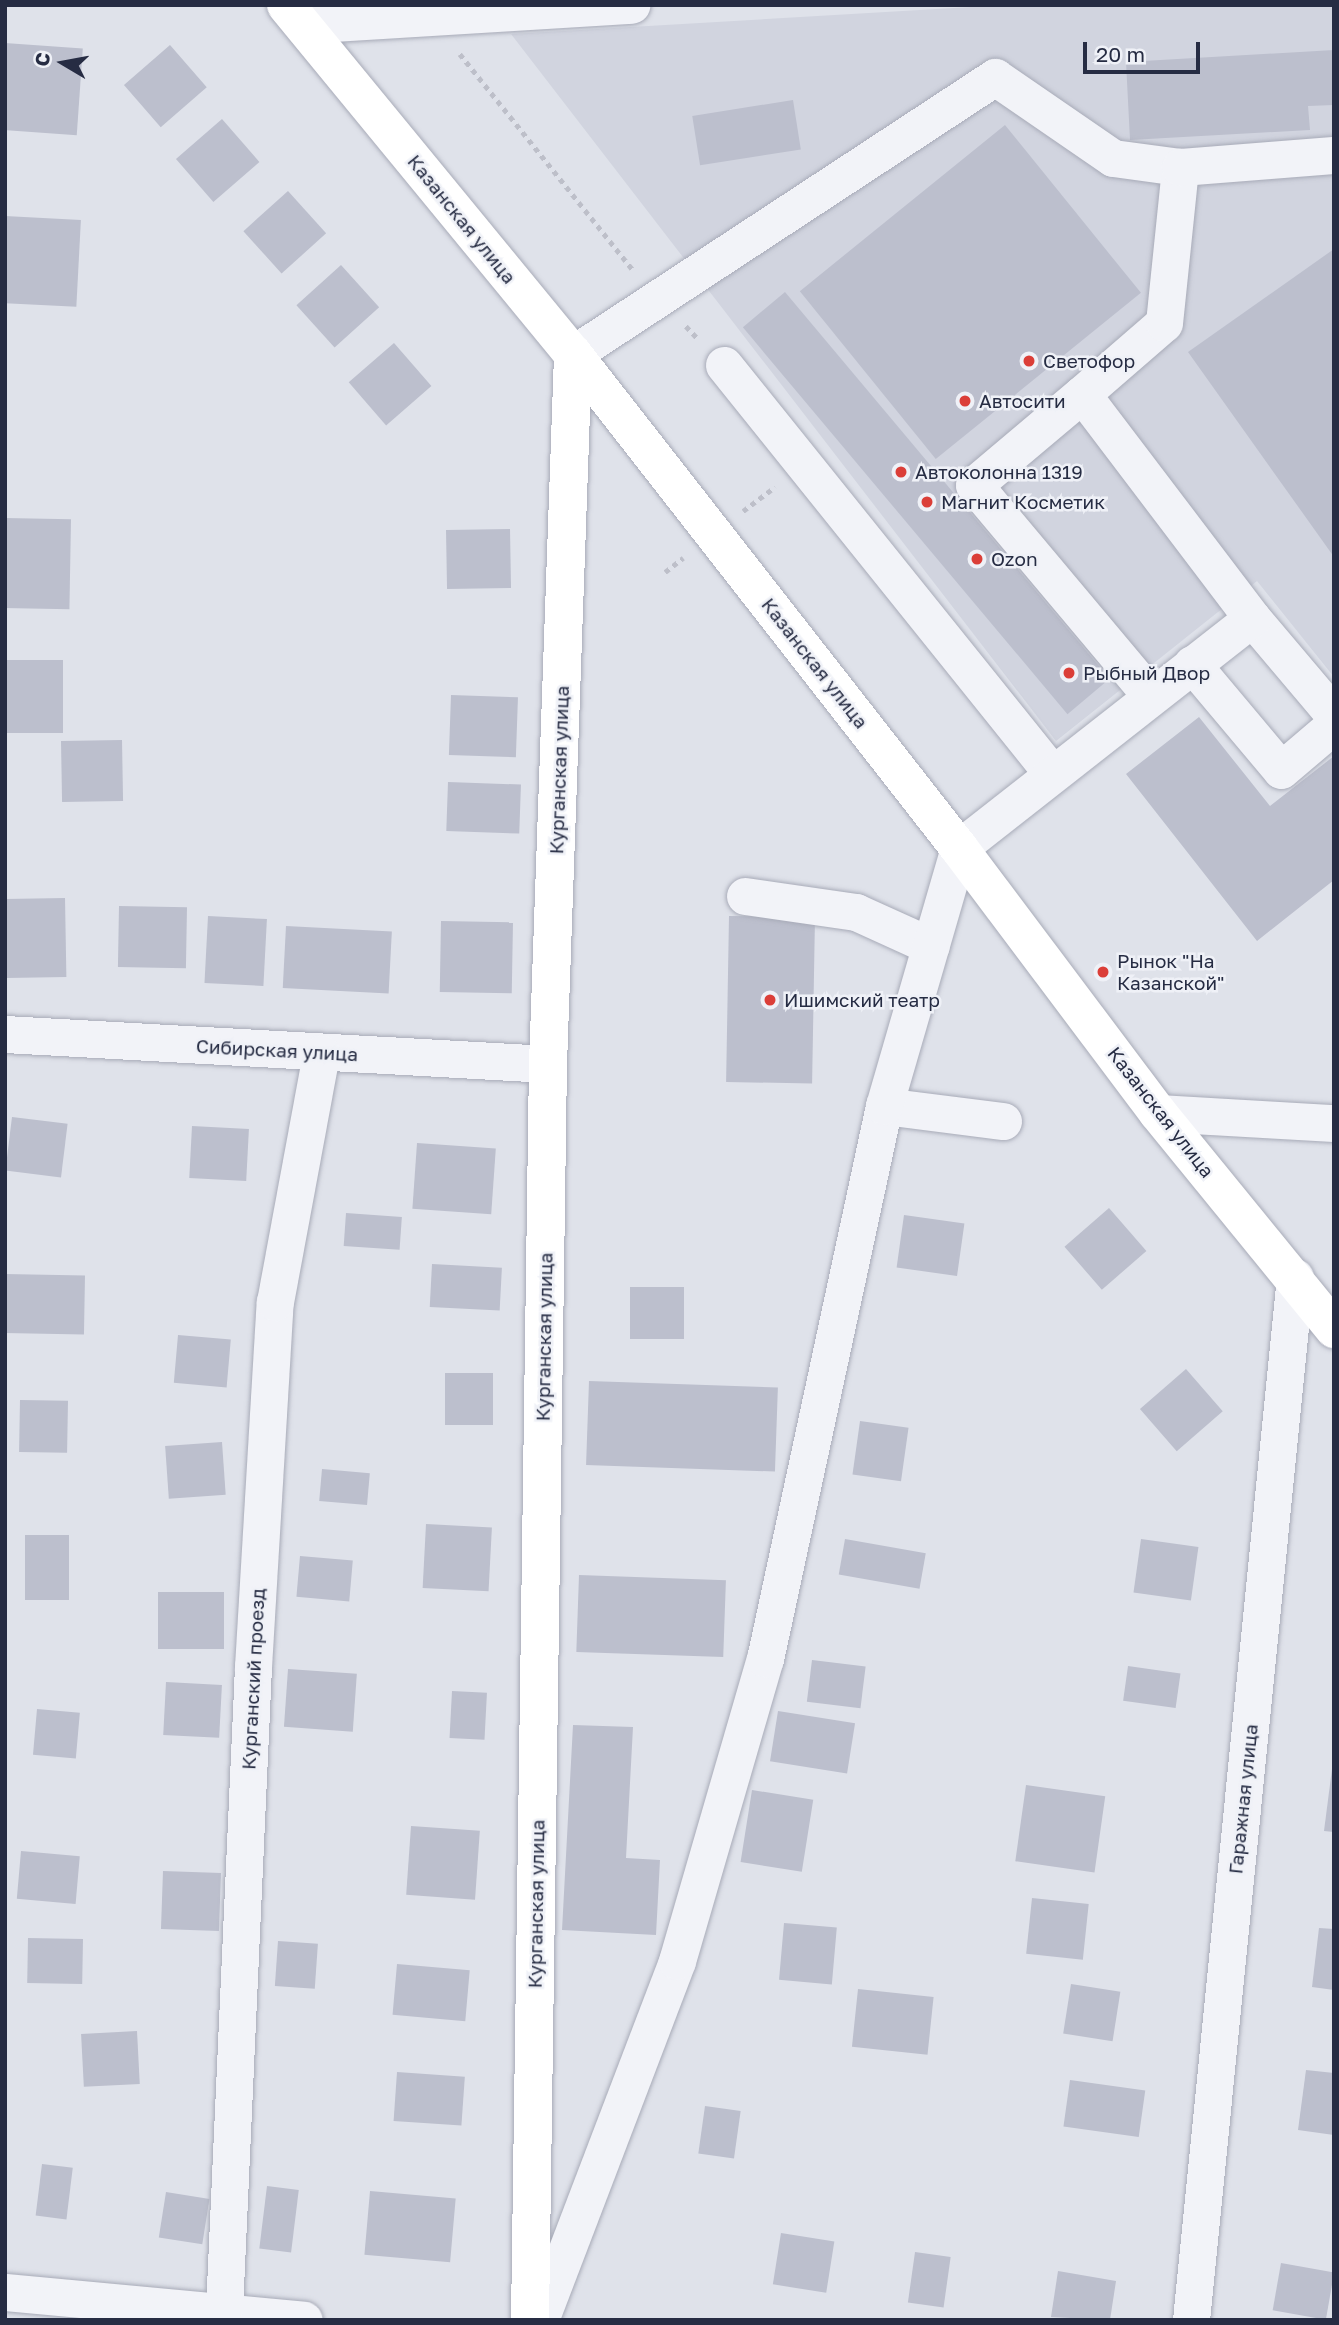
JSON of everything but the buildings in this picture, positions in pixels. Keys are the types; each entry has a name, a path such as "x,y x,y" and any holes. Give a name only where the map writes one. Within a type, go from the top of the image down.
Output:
{"main road":[{"name":"Казанская улица","path":"286,5 573,354 959,848 1158,1113 1295,1277 1334,1329"},
{"name":"Курганская улица","path":"530,2320 548,1064 573,354"}],"street":[{"path":"295,5 316,24 631,5"},
{"path":"573,354 995,77 1113,158 1180,167 1334,155"},
{"path":"1151,696 974,485 1164,323 1180,167"},
{"path":"724,365 1051,772"},
{"path":"1082,394 1252,618 1334,715"},
{"path":"540,2320 677,1961 761,1672 884,1106 959,848 1051,772 1252,618"},
{"path":"1192,664 1281,770 1334,725"},
{"path":"746,896 856,912 931,946"},
{"name":"Сибирская улица","path":"5,1034 548,1064"},
{"name":"Курганский проезд","path":"224,2310 253,1667 275,1302 321,1053"},
{"path":"884,1106 1003,1121"},
{"path":"1158,1113 1334,1123"},
{"name":"Гаражная улица","path":"1191,2320 1295,1277"},
{"path":"5,2292 224,2310 304,2320"}],"path":[{"path":"427,18 659,298 724,365"}],"shaded area":[{"path":"1005,5 1334,5 1334,677 1257,581 1056,741 511,34"}],"place":[{"name":"Светофор","path":"1029,361"},
{"name":"Автосити","path":"965,401"},
{"name":"Автоколонна 1319","path":"901,472"},
{"name":"Магнит Косметик","path":"927,502"},
{"name":"Ozon","path":"977,559"},
{"name":"Рыбный Двор","path":"1069,673"},
{"name":"Рынок \"На Казанской\"","path":"1103,972"},
{"name":"Ишимский театр","path":"770,1000"}]}
